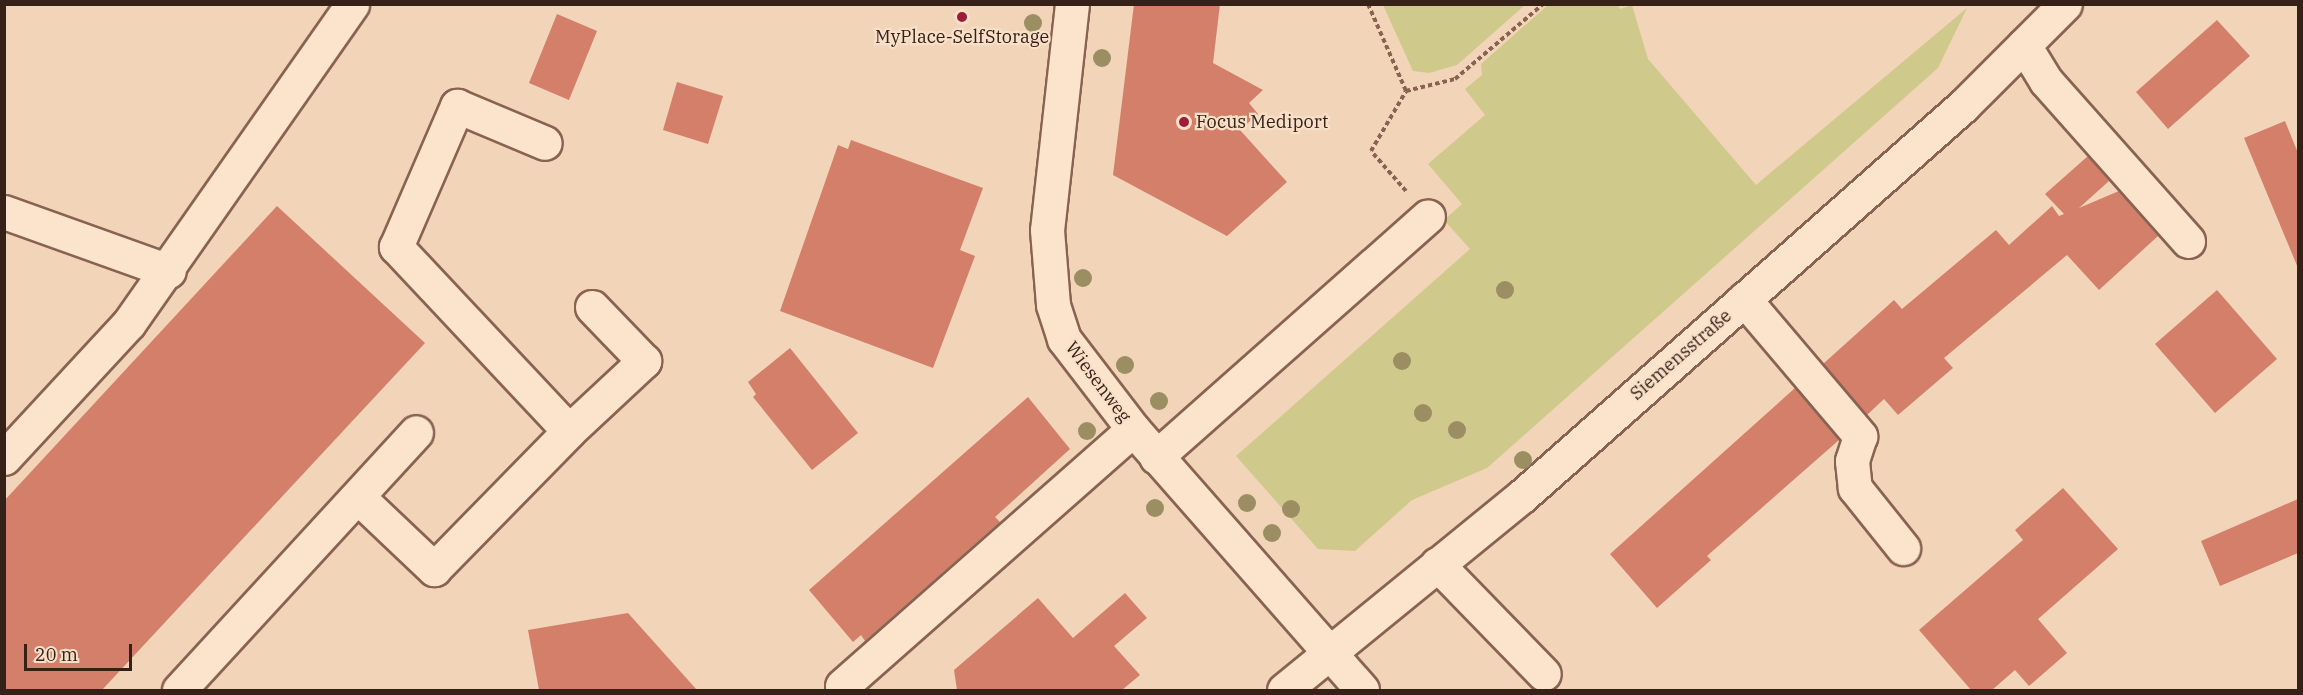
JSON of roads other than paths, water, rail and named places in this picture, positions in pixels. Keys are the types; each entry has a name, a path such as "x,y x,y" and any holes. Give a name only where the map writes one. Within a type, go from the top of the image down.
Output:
{"street":[{"path":"4,458 129,323 169,271 352,4"},
{"name":"Wiesenweg","path":"1072,4 1046,265 1064,339 1133,429 1362,690"},
{"name":"Siemensstraße","path":"1284,690 1437,564 1744,299 1963,106 2065,4"},
{"path":"2024,45 2046,81 2188,241"},
{"path":"545,143 457,106 396,247 569,431"},
{"path":"4,212 169,271"},
{"path":"1156,456 1428,216"},
{"path":"1744,299 1860,435 1852,461 1855,488 1903,548"},
{"path":"358,497 434,569 569,431 644,361 592,307"},
{"path":"847,690 842,686 1133,429"},
{"path":"179,690 416,432"},
{"path":"1437,564 1544,674"}],"place":[{"name":"MyPlace-SelfStorage","path":"962,17"},
{"name":"Focus Mediport","path":"1184,122"}]}
